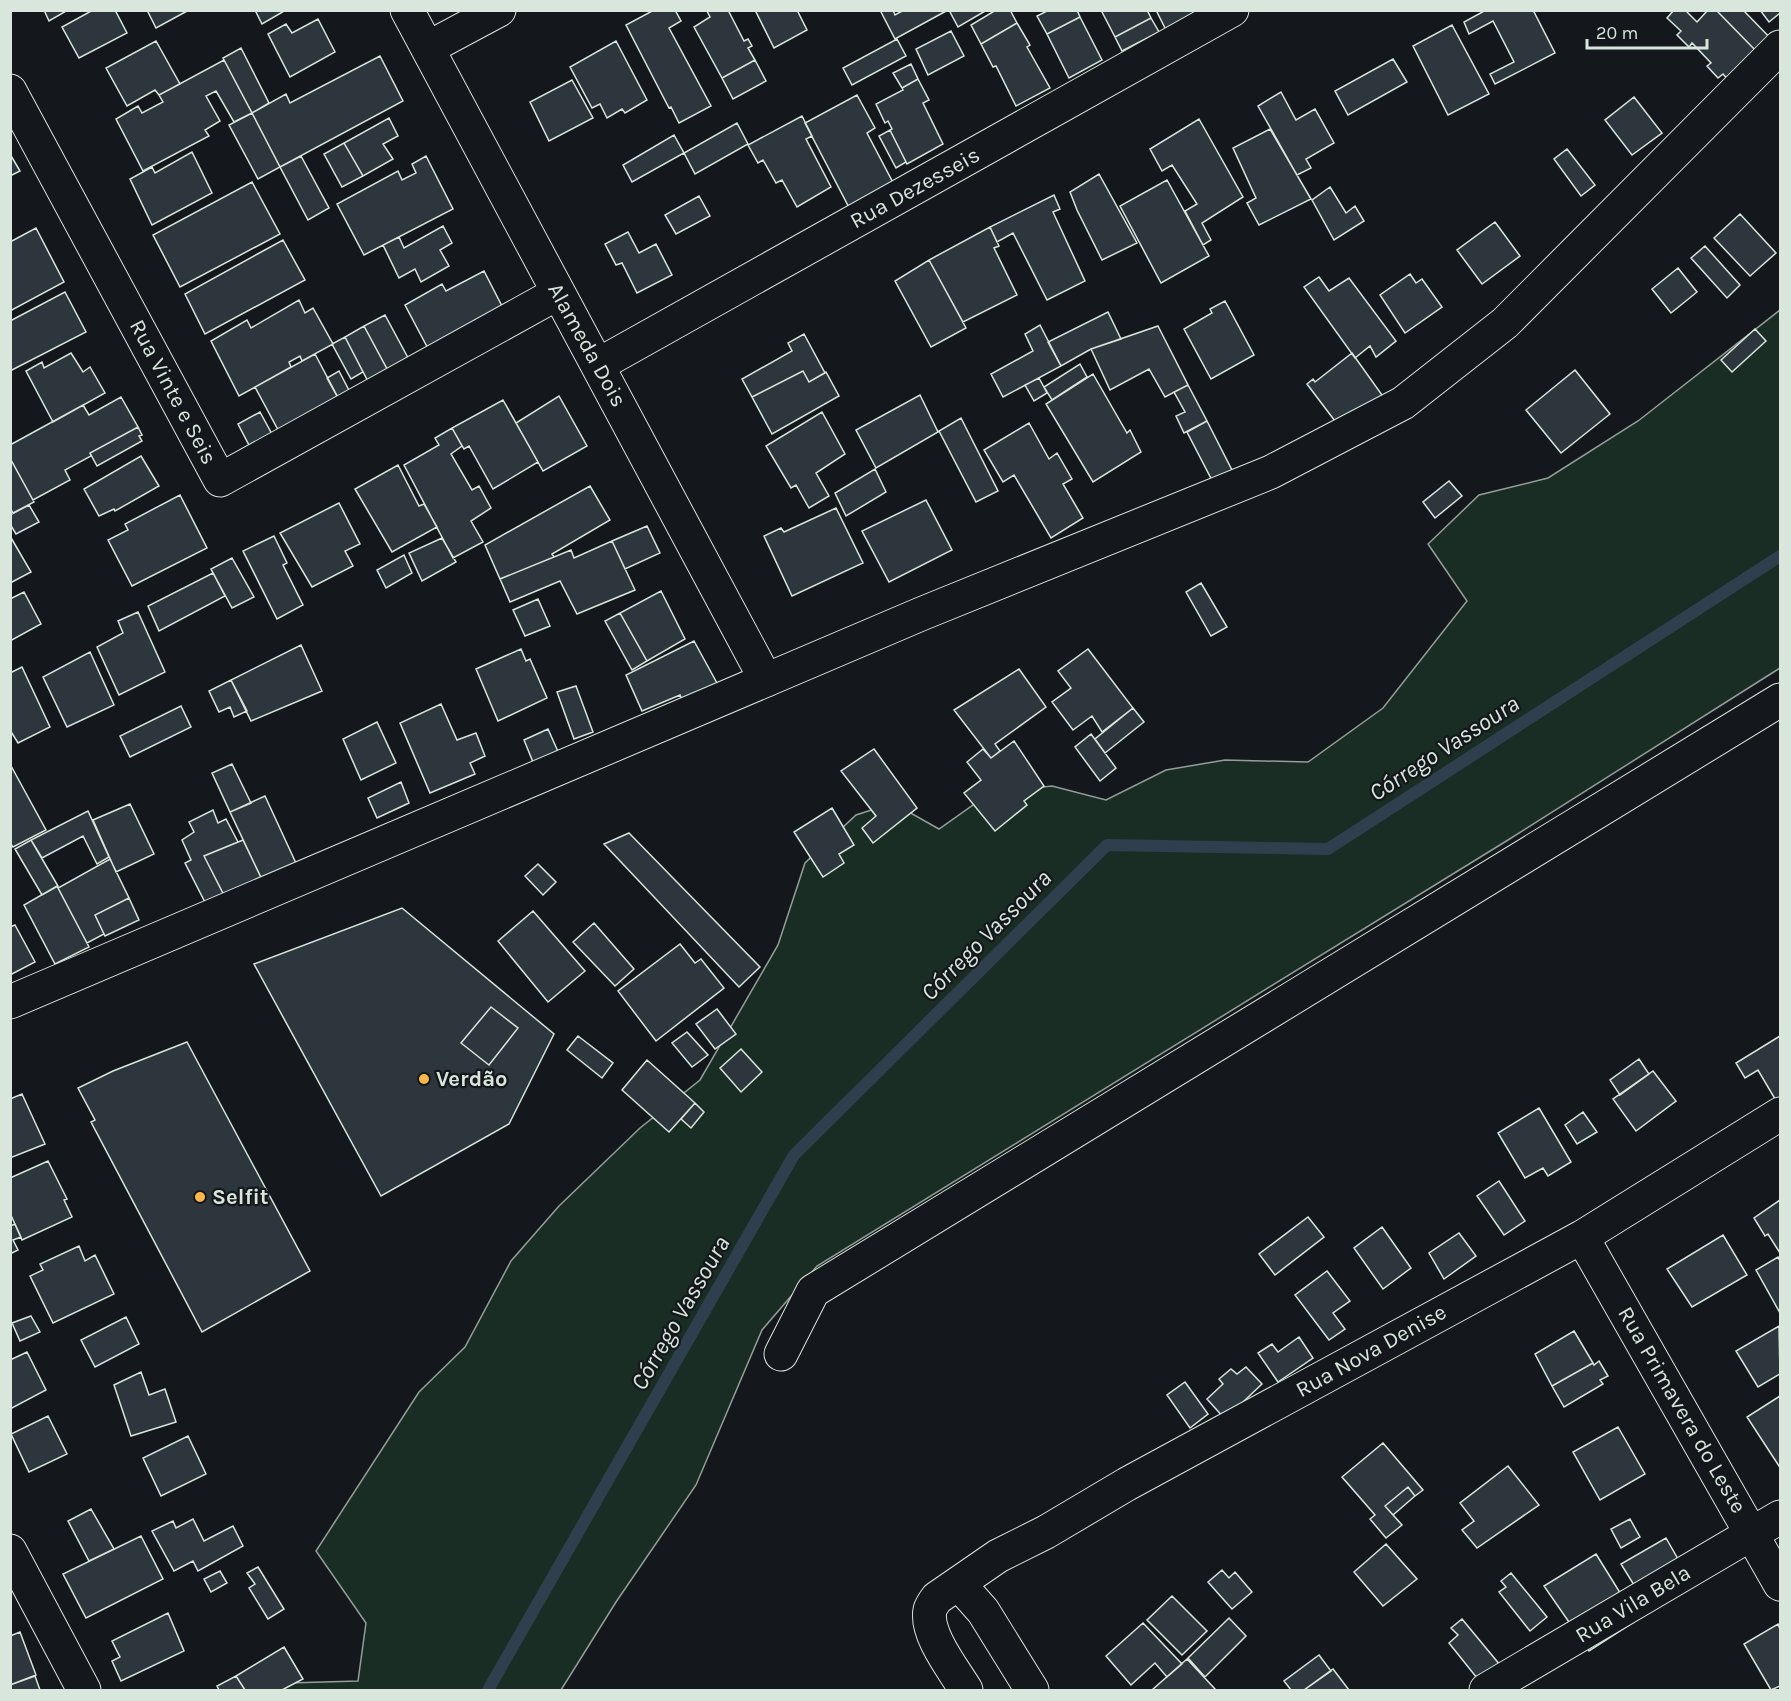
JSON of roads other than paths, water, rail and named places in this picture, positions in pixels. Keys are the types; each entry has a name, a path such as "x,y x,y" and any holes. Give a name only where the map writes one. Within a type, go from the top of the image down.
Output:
{"street":[{"name":"Alameda Dois","path":"407,10 766,680"},
{"path":"428,48 499,10"},
{"name":"Rua Dezesseis","path":"598,365 1232,10"},
{"path":"10,1002 921,614 1271,472 1403,403 1505,323 1780,47"},
{"name":"Rua Vinte e Seis","path":"10,91 220,480 558,292"},
{"path":"782,1354 813,1291 1780,700"},
{"name":"Rua Nova Denise","path":"966,1690 934,1639 929,1619 930,1608 937,1598 998,1556 1046,1532 1127,1484 1582,1237 1780,1114"},
{"name":"Rua Primavera do Leste","path":"1582,1237 1767,1525 1780,1584"},
{"name":"Rua Vila Bela","path":"1486,1690 1767,1525"},
{"path":"10,1551 84,1690"},
{"path":"959,1584 983,1611 1032,1690"}],"waterway":[{"name":"Córrego Vassoura","path":"488,1690 794,1155 1107,845 1328,849 1780,556"}],"place":[{"name":"Verdão","path":"424,1079"},
{"name":"Selfit","path":"200,1197"}]}
